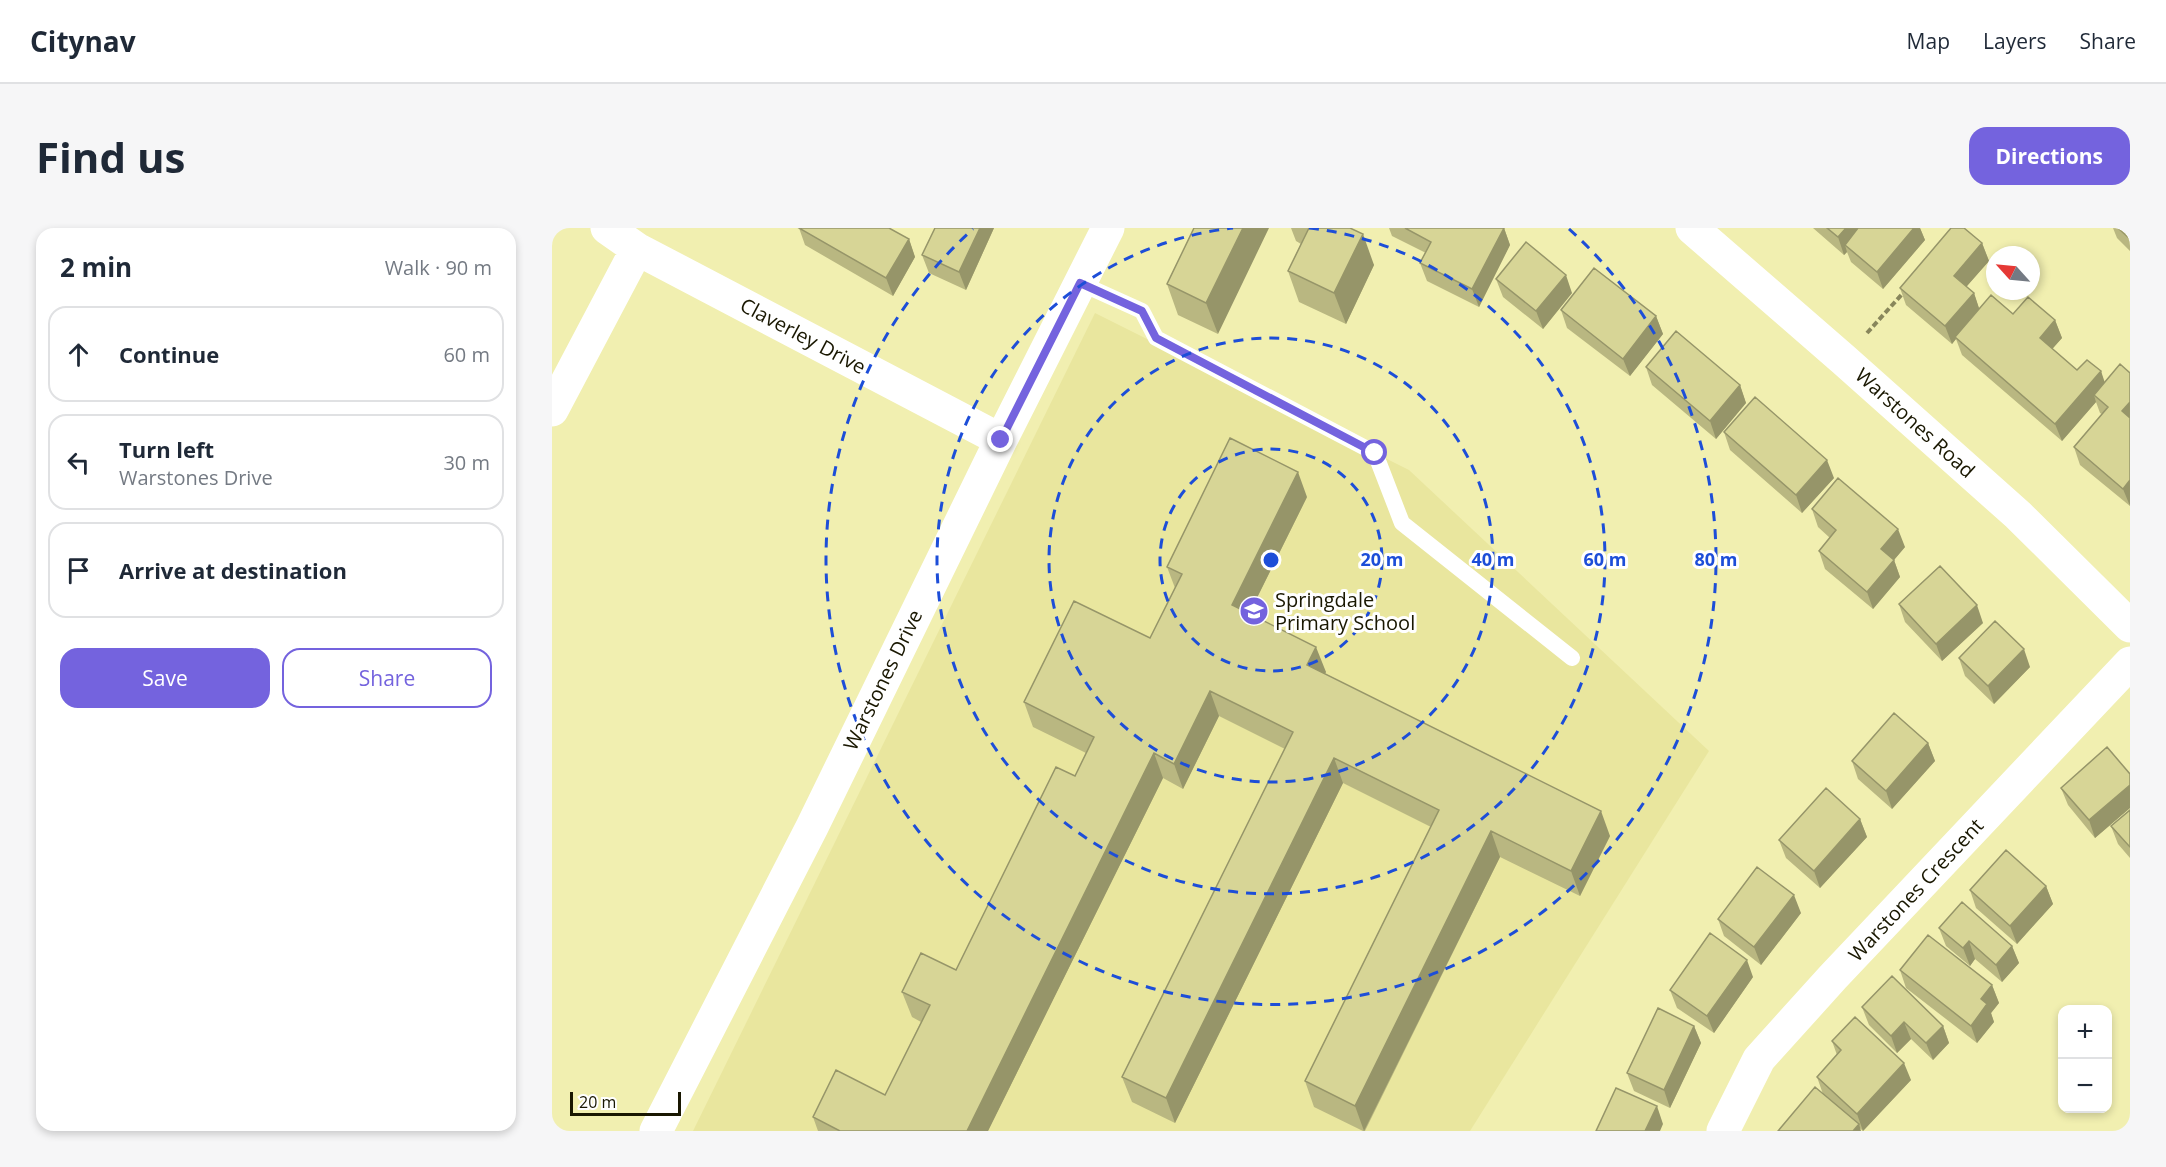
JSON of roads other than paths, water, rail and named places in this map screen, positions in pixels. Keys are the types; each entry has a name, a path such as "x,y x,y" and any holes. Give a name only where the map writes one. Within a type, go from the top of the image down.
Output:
{"street":[{"name":"Claverley Drive","path":"607,228 637,249 1001,440"},
{"name":"Warstones Drive","path":"656,1131 812,827 1001,440 1108,228"},
{"name":"Warstones Road","path":"1692,228 2018,515 2130,627"},
{"path":"552,410 637,249"},
{"name":"Warstones Crescent","path":"1723,1131 1759,1059 1833,977 2130,663"}],"lane":[{"path":"1080,283 1142,311 1156,338 1375,453 1402,523 1572,658"}],"place":[{"name":"Springdale Primary School","path":"1254,611"}]}
